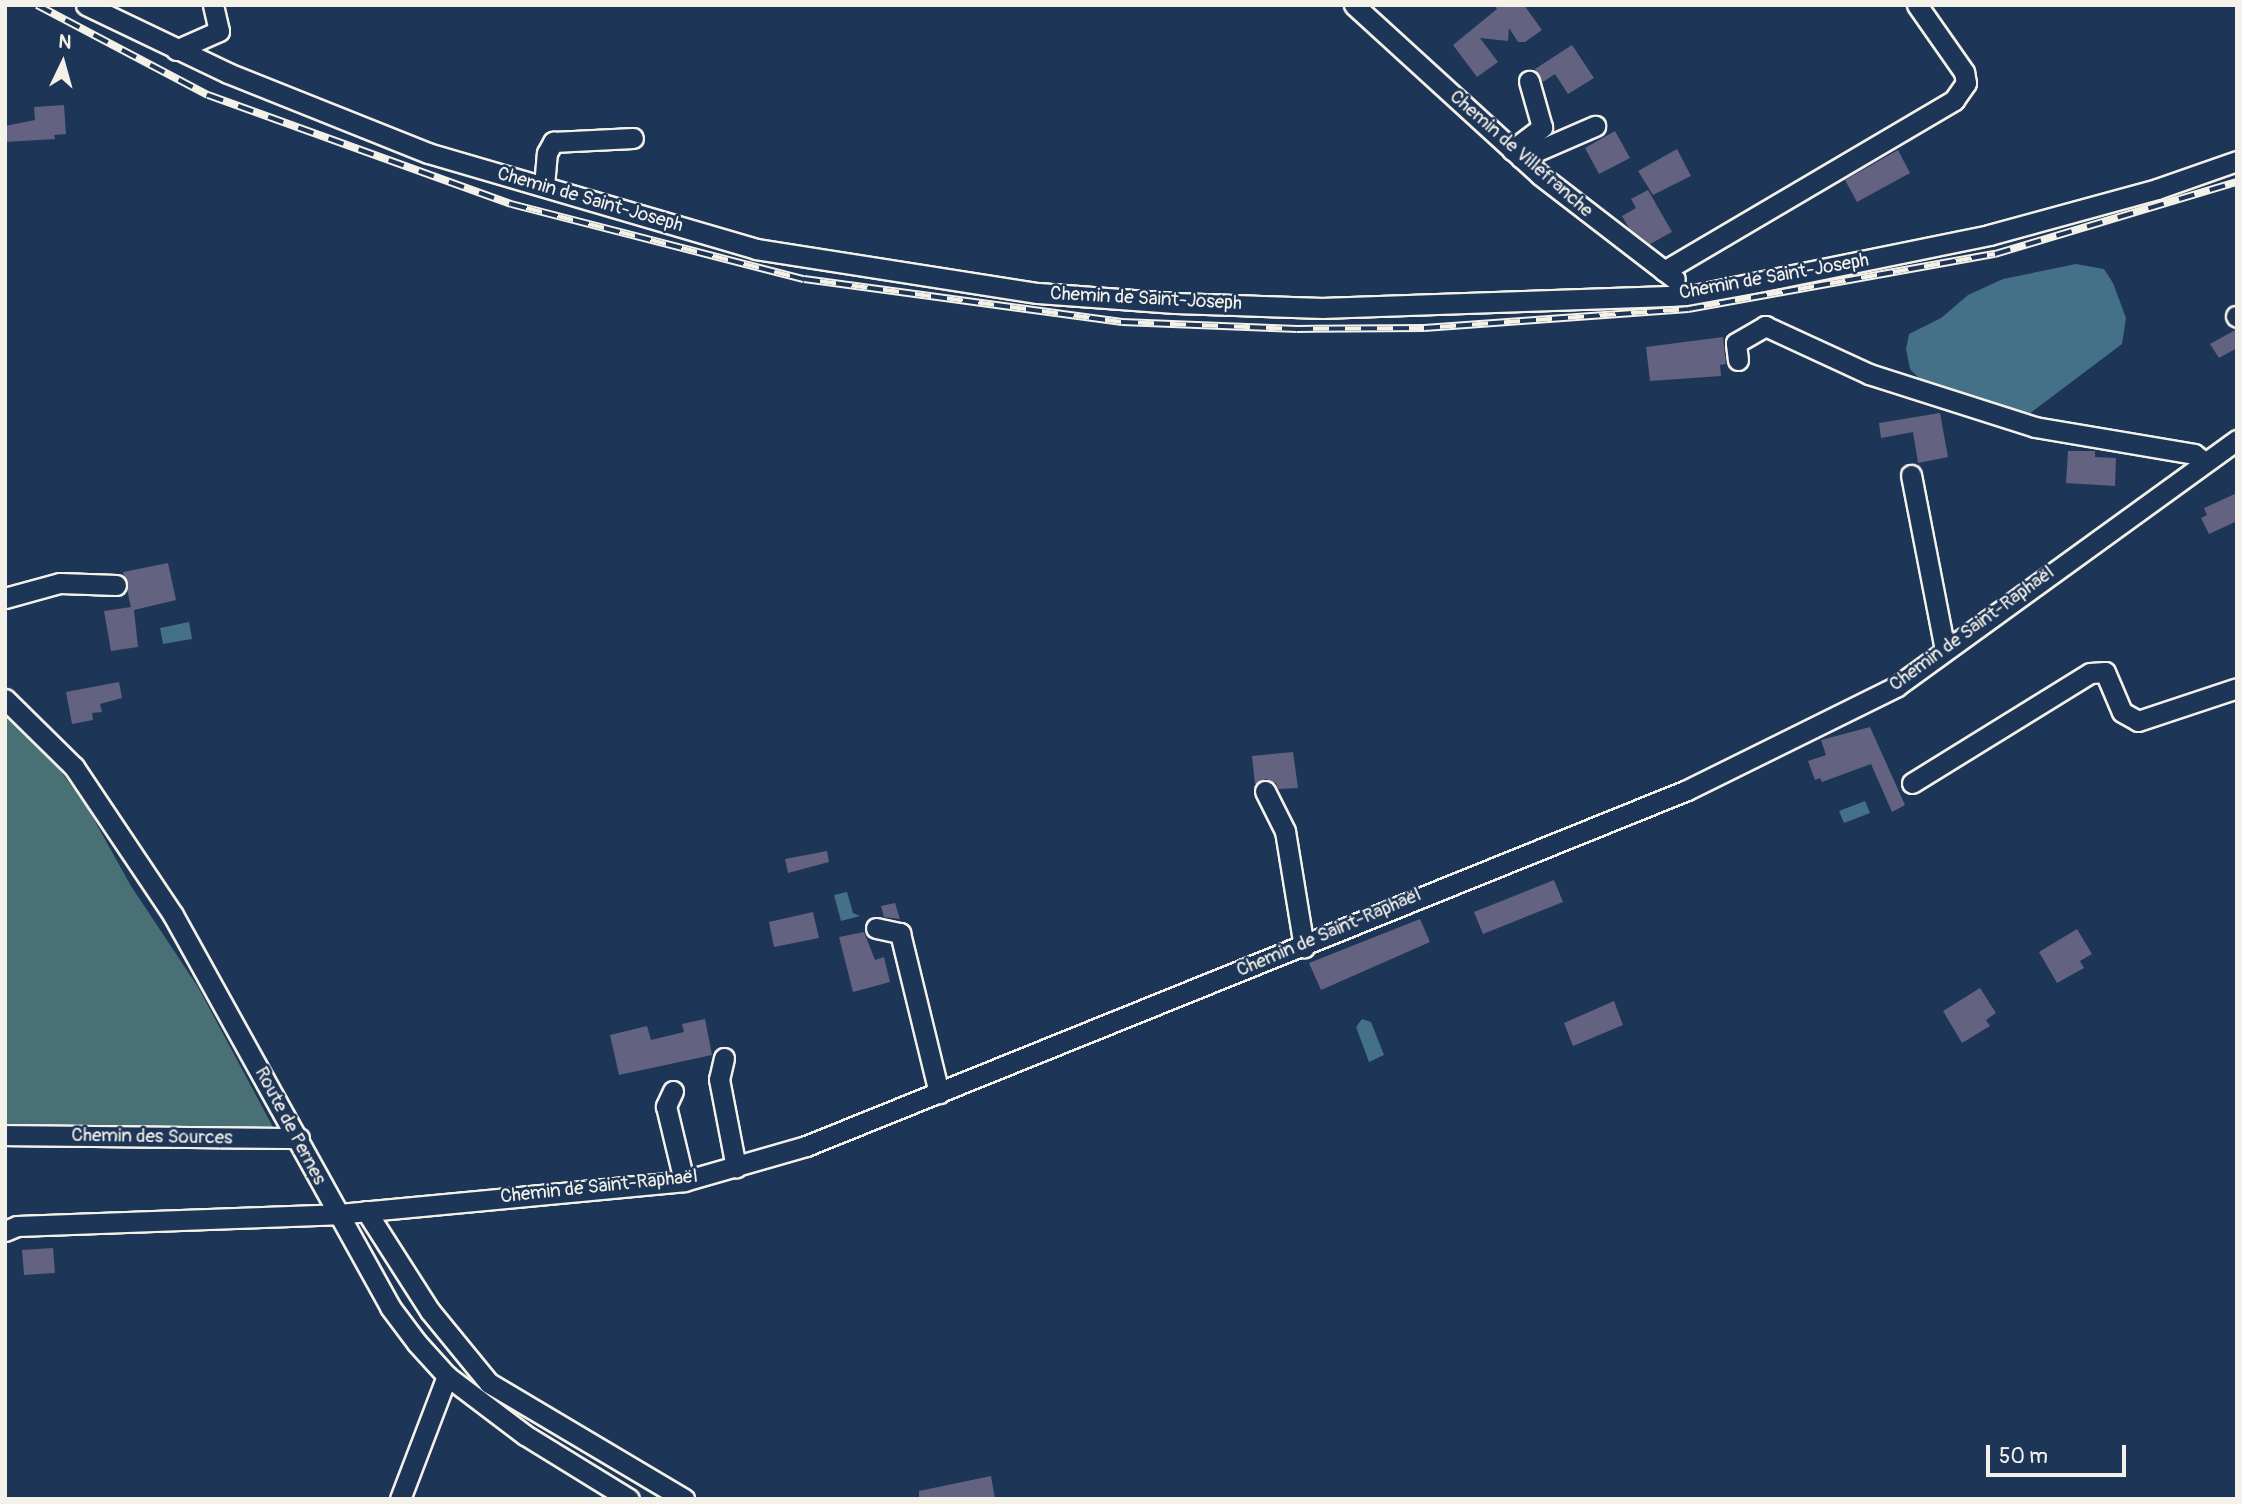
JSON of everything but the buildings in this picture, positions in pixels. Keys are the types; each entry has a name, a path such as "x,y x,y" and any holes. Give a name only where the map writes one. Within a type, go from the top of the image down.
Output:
{"street":[{"name":"Chemin de Saint-Joseph","path":"86,5 176,50 428,153 756,249 1038,293 1323,308 1695,295 1989,235 2157,189 2237,161"},
{"path":"176,50 219,31 213,5"},
{"name":"Chemin de Villefranche","path":"1353,5 1517,154 1695,295"},
{"path":"1664,271 1954,100 1966,83 1964,72 1917,5"},
{"path":"1517,154 1542,127 1529,81"},
{"path":"1517,154 1595,126"},
{"path":"544,186 547,153 553,142 633,138"},
{"path":"1738,360 1736,343 1765,326 1869,374 2010,419 2194,454 2204,462"},
{"name":"Chemin de Saint-Raphaël","path":"5,1231 17,1226 338,1214 684,1181 806,1146 1304,947 1443,885 1686,790 1897,686 2233,443"},
{"path":"1911,475 1945,650"},
{"path":"5,598 60,583 116,585"},
{"path":"1912,783 2090,673 2105,672 2122,712 2138,720 2158,718 2237,688"},
{"name":"Route de Pernes","path":"5,699 48,739 82,779 173,915 299,1138 390,1307 447,1376 524,1435 629,1499"},
{"path":"1265,791 1285,831 1304,947"},
{"path":"876,928 900,933 939,1093"},
{"path":"724,1058 719,1079 736,1167"},
{"path":"673,1091 666,1106 684,1181"},
{"name":"Chemin des Sources","path":"5,1135 299,1138"},
{"path":"366,1211 430,1311 489,1383 684,1499"},
{"path":"400,1499 447,1376"}],"green space":[{"path":"5,716 53,761 86,805 131,886 198,987 273,1127 5,1124"}],"water":[{"path":"2076,264 2104,269 2113,283 2126,318 2122,344 2025,417 1959,396 1920,379 1910,369 1906,349 1909,334 1941,318 1968,295 2003,279"},
{"path":"189,622 192,639 163,644 160,628"},
{"path":"1865,801 1870,813 1844,823 1839,811"},
{"path":"847,892 853,913 860,916 841,921 834,895"},
{"path":"1362,1019 1371,1022 1384,1055 1369,1062 1356,1027"}],"railway":[{"path":"37,5 208,95 511,204 804,279 1122,322 1297,329 1424,328 1688,309 1995,254 2237,182"}]}
